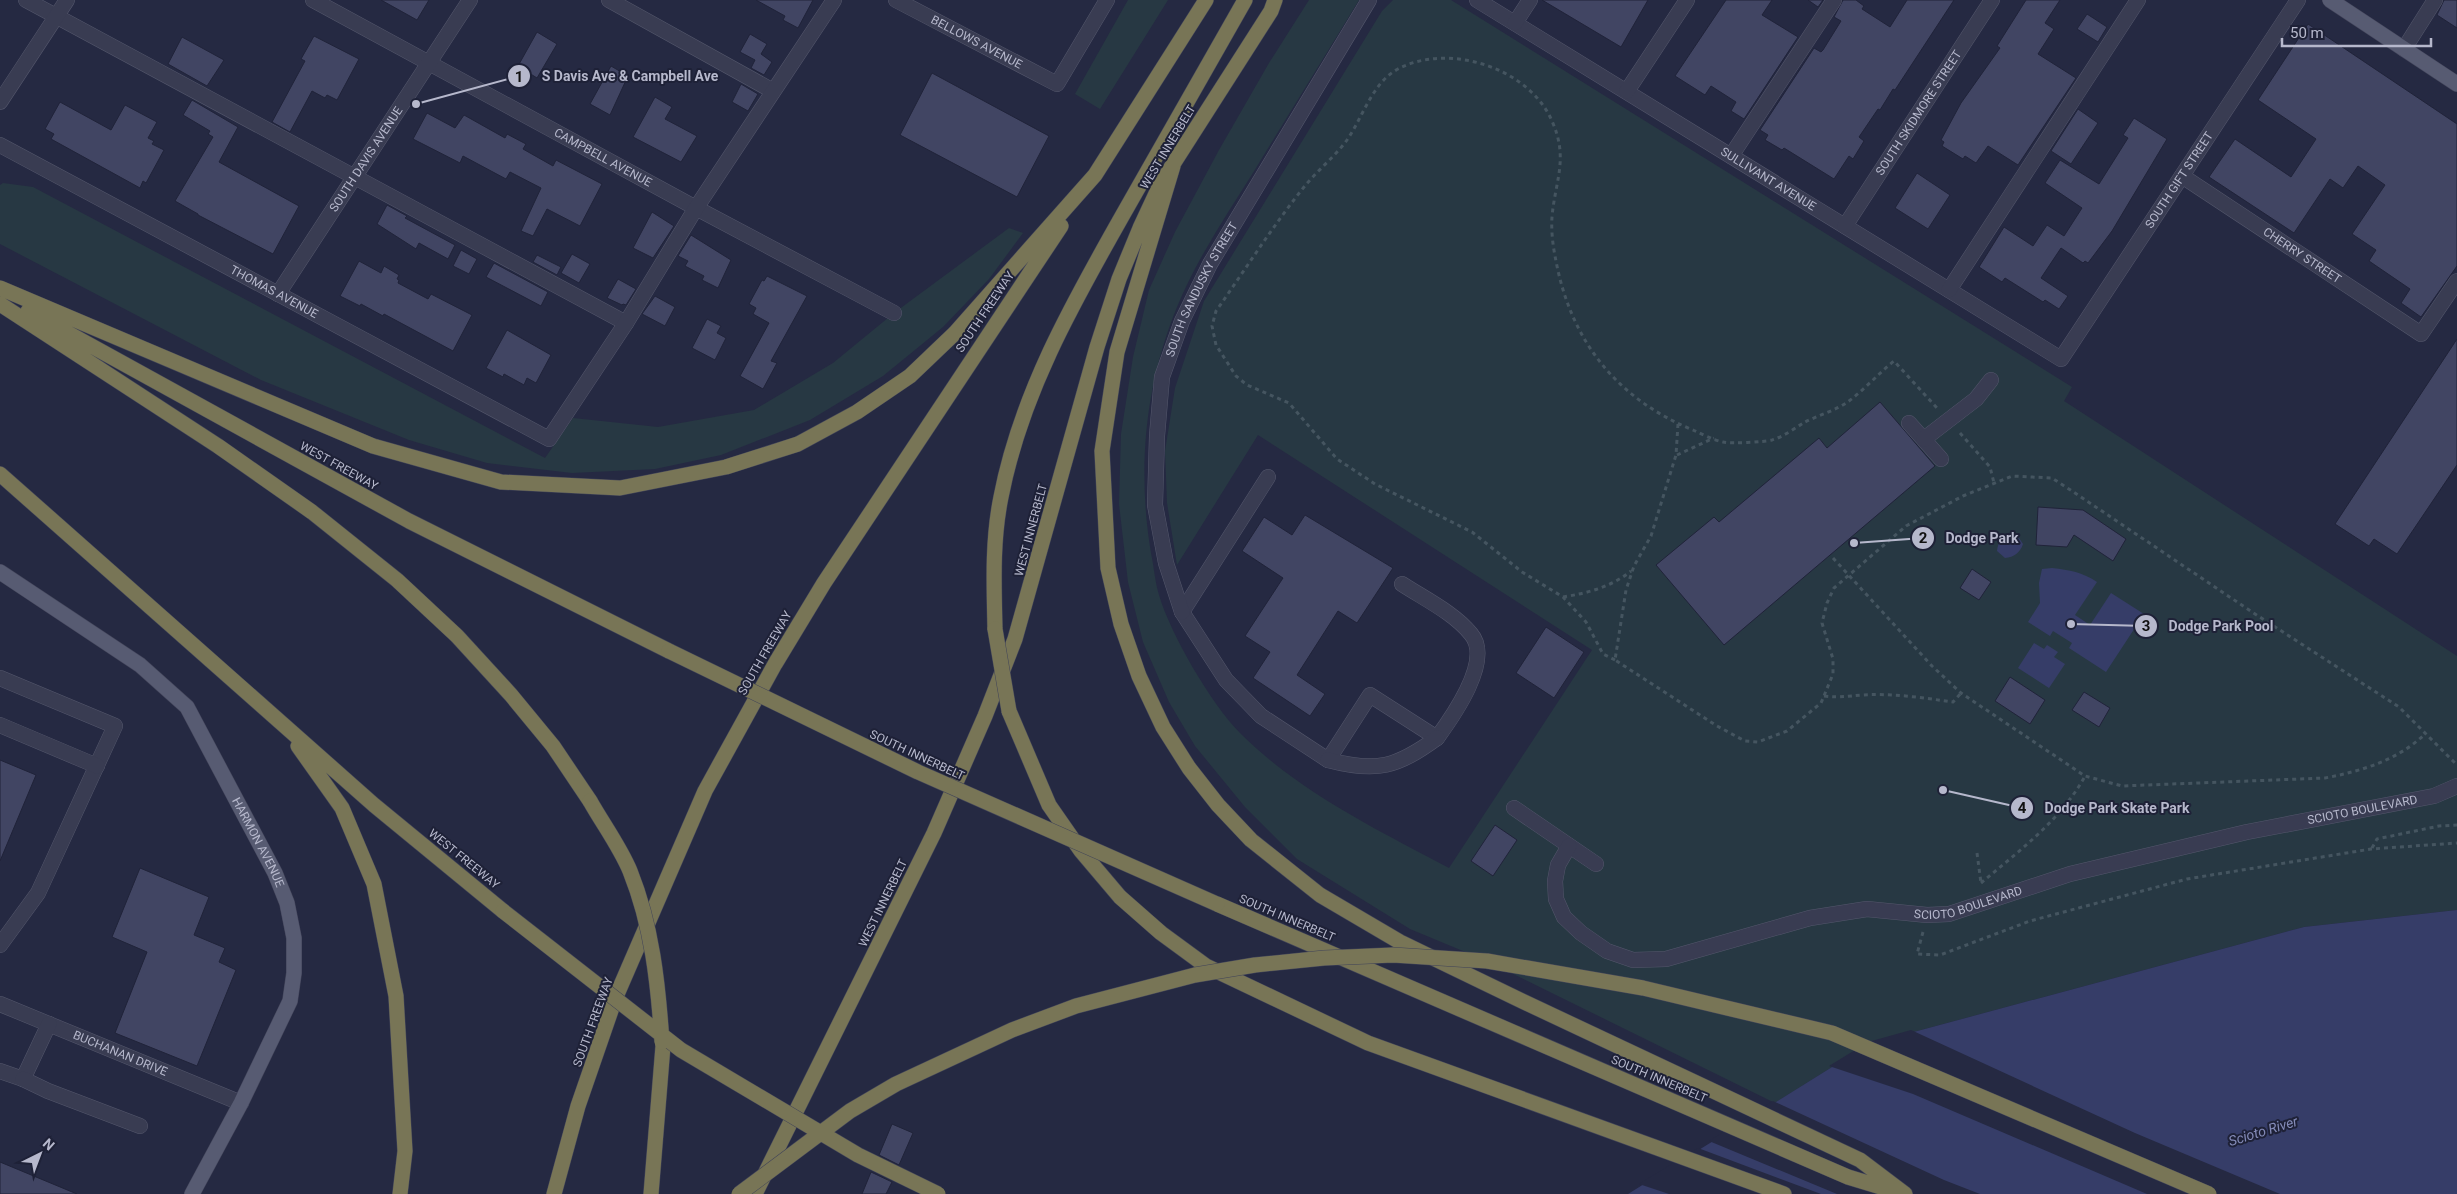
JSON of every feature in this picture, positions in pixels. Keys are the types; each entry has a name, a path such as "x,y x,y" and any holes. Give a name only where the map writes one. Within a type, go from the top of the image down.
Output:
{"highway":[{"path":"0,288 373,446 501,482 620,488 726,467 798,444 857,412 910,376 955,333 1095,175 1206,0"},
{"path":"1244,0 1078,292 1029,400 1011,451 1000,498 994,544 995,629 1009,710 1049,805 1081,851 1120,897 1161,933 1206,966 1368,1043 1784,1194"},
{"name":"WEST INNERBELT","path":"755,1194 934,834 988,708 1015,640 1097,347 1119,279 1144,219 1162,183 1275,4"},
{"path":"1173,166 1117,352 1102,451 1108,568 1120,624 1139,676 1163,727 1189,768 1218,805 1251,840 1320,895 1400,942 1522,1002 1860,1160 1903,1194"},
{"name":"SOUTH FREEWAY","path":"554,1194 578,1106 615,999 705,791 775,664 824,583 988,333 1095,175"},
{"name":"WEST FREEWAY","path":"0,296 409,521 670,651"},
{"path":"0,304 218,446 289,495 397,580 456,636 511,695 553,746 590,801 629,869 647,919 658,974 663,1046 651,1194"},
{"name":"WEST FREEWAY","path":"0,474 374,805 503,911 681,1050 858,1155 938,1194"},
{"name":"SOUTH INNERBELT","path":"670,651 918,772 1217,904 1848,1177 1903,1194"},
{"path":"284,725 342,808 374,884 396,996 405,1152 400,1194"},
{"path":"739,1194 850,1111 896,1084 1012,1030 1076,1006 1195,975 1255,965 1324,958 1393,955 1487,962 1643,988 1832,1032 2210,1194"}],"main road":[{"path":"2330,0 2457,84"},
{"name":"HARMON AVENUE","path":"0,572 140,664 187,707 275,873 287,903 294,938 290,1001 280,1026 241,1103 192,1194"}],"street":[{"path":"26,0 626,323 696,208 834,0"},
{"path":"0,102 67,0"},
{"name":"CAMPBELL AVENUE","path":"313,0 894,313"},
{"name":"SOUTH DAVIS AVENUE","path":"278,294 470,0"},
{"path":"609,0 773,91"},
{"name":"BELLOWS AVENUE","path":"896,0 1057,84 1107,0"},
{"name":"SOUTH SANDUSKY STREET","path":"1369,0 1210,264 1182,321 1162,378 1157,436 1155,505 1166,564 1182,612 1226,680 1261,716 1328,760 1357,768 1389,764 1411,756 1437,738"},
{"name":"SULLIVANT AVENUE","path":"1477,0 2061,359"},
{"path":"1515,23 1530,0"},
{"path":"1627,92 1687,0"},
{"path":"1731,156 1834,0"},
{"name":"SOUTH SKIDMORE STREET","path":"1845,226 1992,0"},
{"path":"1949,290 2138,0"},
{"name":"SOUTH GIFT STREET","path":"2061,359 2298,0"},
{"path":"2404,49 2435,0"},
{"name":"THOMAS AVENUE","path":"0,145 549,439 626,323"},
{"name":"CHERRY STREET","path":"2182,176 2421,334 2457,281"},
{"path":"1924,439 1949,422 1976,399 1991,380"},
{"path":"1909,423 1941,459"},
{"path":"1182,612 1268,477"},
{"path":"1328,760 1370,695 1437,738 1459,706 1472,680 1479,651 1472,635 1455,619 1402,584"},
{"path":"0,678 115,726 38,893 0,946"},
{"path":"0,725 97,766"},
{"name":"SCIOTO BOULEVARD","path":"1569,846 1558,865 1555,881 1556,900 1564,917 1581,933 1607,951 1633,960 1666,959 1819,916 1867,910 1927,916 1949,914 2070,874 2247,832 2434,796 2457,786"},
{"path":"1514,808 1596,864"},
{"name":"BUCHANAN DRIVE","path":"0,1004 241,1103"},
{"path":"23,1080 49,1024"},
{"path":"0,1071 48,1092 140,1126"}],"path":[{"path":"1994,483 1990,467 1894,361 1848,402 1772,440 1724,442 1678,424 1651,410 1622,387 1595,357 1579,332 1568,305 1556,261 1552,217 1561,168 1559,144 1552,121 1539,102 1523,85 1489,66 1468,60 1443,58 1417,63 1397,70 1382,83 1344,144 1306,185 1216,311 1212,326 1216,345 1236,376 1247,385 1289,403 1337,459 1375,484 1472,532 1522,572 1562,598 1586,622 1603,654 1717,726 1746,741 1758,742 1786,731 1821,703 1833,674 1833,659 1822,623 1827,603 1834,588 1906,526 1963,496 2012,476 2052,478 2252,612 2399,707 2457,765"},
{"path":"1615,660 1626,590 1632,570 1651,536 1676,455 1678,424"},
{"path":"1676,455 1714,438"},
{"path":"1833,558 1932,666 1961,693 2085,776 2122,786 2325,778 2349,774 2388,759 2413,745 2425,734"},
{"path":"1562,598 1603,587 1619,580 1632,570"},
{"path":"1824,696 1842,699 1863,695 1894,696 1953,702 1961,693"},
{"path":"1981,883 2058,815 2074,796 2085,776"},
{"path":"2372,849 2377,840 2440,826 2457,825"},
{"path":"1927,916 1917,954 1940,955 2030,921 2187,879 2372,849 2457,843"},
{"path":"1977,853 1982,903"}],"shaded area":[{"path":"1128,0 1168,0 1100,109 1075,94"},
{"path":"1309,0 1359,0 1214,236 1185,289 1166,337 1157,367 1151,397 1145,459 1147,522 1156,585 1172,629 1217,705 1240,733 1287,774 1366,824 1449,868 1592,650 1258,435 1177,565 1167,503 1165,451 1175,388 1204,301 1382,11 1393,0 1451,0 2072,387 2064,401 2457,656 2457,910 2304,927 1869,1044 1775,1103 1487,961 1410,929 1297,859 1245,807 1195,746 1169,702 1143,642 1128,582 1119,504 1121,434 1133,357 1149,290 1175,232 1219,150 1269,63"},
{"path":"3,183 33,187 545,458 573,418 658,427 754,410 833,363 894,313 1009,228 1023,233 989,279 943,327 883,376 810,420 721,455 655,469 572,473 487,463 409,440 261,380 0,244 0,185"}],"water":[{"path":"2011,534 2017,535 2023,544 2016,554 2005,558 1997,551 1999,542"},
{"path":"2052,568 2076,572 2097,582 2075,615 2090,625 2111,593 2144,614 2106,672 2069,648 2072,643 2053,631 2050,636 2028,622 2040,603 2039,583 2042,569"},
{"path":"2034,643 2044,649 2047,645 2058,652 2054,657 2065,664 2049,688 2018,668"},
{"name":"Scioto River","path":"2457,910 2457,1194 1628,1194 1869,1044 2304,927"}],"pier":[{"path":"1911,1030 2135,1133 2280,1194 2147,1194 1913,1094 1829,1066 1868,1042"},
{"path":"1773,1101 1944,1180 1980,1194 1837,1194 1709,1141"},
{"path":"1698,1148 1821,1194 1669,1194 1639,1184"}],"building":[{"path":"381,0 429,0 417,20"},
{"path":"756,0 813,0 798,28 783,20 785,16"},
{"path":"1542,0 1648,0 1621,47"},
{"path":"1726,0 1772,0 1762,15 1798,37 1744,119 1731,111 1736,102 1711,86 1705,95 1675,76"},
{"path":"1808,0 1823,0 1818,7"},
{"path":"1843,0 1856,0 1864,6 1862,9 1890,27 1907,0 1954,0 1895,90 1893,89 1880,110 1878,109 1859,137 1864,141 1853,159 1849,156 1834,179 1784,148 1782,150 1765,140 1768,135 1760,130 1814,48 1821,52 1823,50 1841,21 1834,17"},
{"path":"2026,0 2060,0 2045,23 2054,29 2038,54 2076,78 2018,165 1988,146 1976,163 1965,156 1963,159 1942,146 1944,142 1941,140 1961,103 2000,48 1997,46"},
{"path":"2444,0 2457,0 2457,28 2437,15"},
{"path":"2087,14 2107,27 2098,42 2077,29"},
{"path":"2308,24 2457,124 2457,266 2421,317 2401,303 2410,289 2369,261 2376,250 2352,234 2385,185 2358,166 2343,188 2330,179 2294,233 2209,177 2235,139 2291,177 2316,139 2258,100"},
{"path":"537,32 557,44 537,78 518,66"},
{"path":"750,34 767,44 761,54 772,62 764,75 751,68 755,60 740,52"},
{"path":"314,36 359,59 337,100 327,95 325,98 312,91 290,132 272,122 305,61 301,59"},
{"path":"182,37 224,60 207,86 168,64"},
{"path":"611,66 628,76 610,115 590,104"},
{"path":"932,73 1049,136 1017,197 900,135"},
{"path":"741,84 758,94 748,111 732,102"},
{"path":"655,97 672,107 665,119 697,136 681,162 633,137"},
{"path":"192,100 238,127 219,162 299,206 273,254 175,201 213,137 208,134 210,131 183,115"},
{"path":"60,102 111,130 125,105 157,122 148,138 154,141 152,144 164,150 146,183 143,181 140,188 51,139 54,134 45,129"},
{"path":"2078,109 2098,123 2071,164 2051,151"},
{"path":"427,113 455,128 464,115 505,138 507,134 526,144 523,149 553,166 556,160 602,184 580,226 547,209 533,236 521,231 541,188 510,172 506,179 463,156 460,163 413,139"},
{"path":"2134,118 2167,139 2112,231 2088,263 2085,261 2083,263 2061,248 2041,278 2068,296 2059,309 2045,300 2043,302 2005,278 2002,282 1979,267 2004,227 2033,246 2047,225 2064,236 2082,208 2045,183 2060,160 2099,184 2128,138 2123,135"},
{"path":"1917,173 1950,195 1928,229 1895,208"},
{"path":"387,205 407,216 405,218 455,245 448,259 419,243 416,249 377,224"},
{"path":"652,212 674,226 653,258 633,248"},
{"path":"691,235 731,260 718,288 702,280 704,276 685,266 688,261 678,256"},
{"path":"461,250 477,259 469,274 453,266"},
{"path":"572,254 590,264 579,283 561,273"},
{"path":"537,255 561,267 557,275 533,262"},
{"path":"359,261 381,273 384,266 399,275 398,283 428,299 431,294 472,315 453,351 384,314 383,316 361,304 360,306 340,296"},
{"path":"494,263 548,292 541,306 486,277"},
{"path":"767,276 807,296 771,361 777,363 763,389 740,376 769,323 753,314 756,308 749,304 762,280 764,281"},
{"path":"618,279 636,289 626,305 607,298"},
{"path":"655,296 675,307 665,326 642,314"},
{"path":"707,319 721,326 717,333 726,338 715,360 692,348"},
{"path":"507,330 551,355 536,383 527,378 524,385 504,374 503,377 486,368"},
{"path":"2457,339 2457,465 2397,554 2374,539 2369,546 2335,524"},
{"path":"1880,402 1935,466 1724,645 1656,565 1714,517 1719,522 1819,438 1827,448"},
{"path":"2038,507 2083,510 2126,539 2113,561 2074,535 2067,547 2036,545"},
{"path":"1305,515 1393,568 1357,623 1338,611 1297,675 1325,694 1310,716 1253,678 1270,652 1245,636 1283,578 1242,551 1264,517 1292,535"},
{"path":"1972,569 1991,582 1979,600 1960,588"},
{"path":"1546,627 1584,652 1554,698 1516,673"},
{"path":"2010,677 2045,700 2030,724 1995,701"},
{"path":"2084,692 2110,708 2099,727 2072,710"},
{"path":"0,760 36,775 0,861"},
{"path":"1495,825 1517,840 1493,876 1471,861"},
{"path":"140,868 209,897 194,935 225,948 219,962 236,970 197,1066 115,1033 147,952 112,937"},
{"path":"892,1124 913,1133 899,1165 879,1155"},
{"path":"0,1162 77,1194 0,1194"},
{"path":"871,1172 892,1182 886,1194 862,1194"}],"place":[{"name":"S Davis Ave & Campbell Ave","path":"416,104"},
{"name":"Dodge Park","path":"1854,543"},
{"name":"Dodge Park Pool","path":"2071,624"},
{"name":"Dodge Park Skate Park","path":"1943,790"}]}
